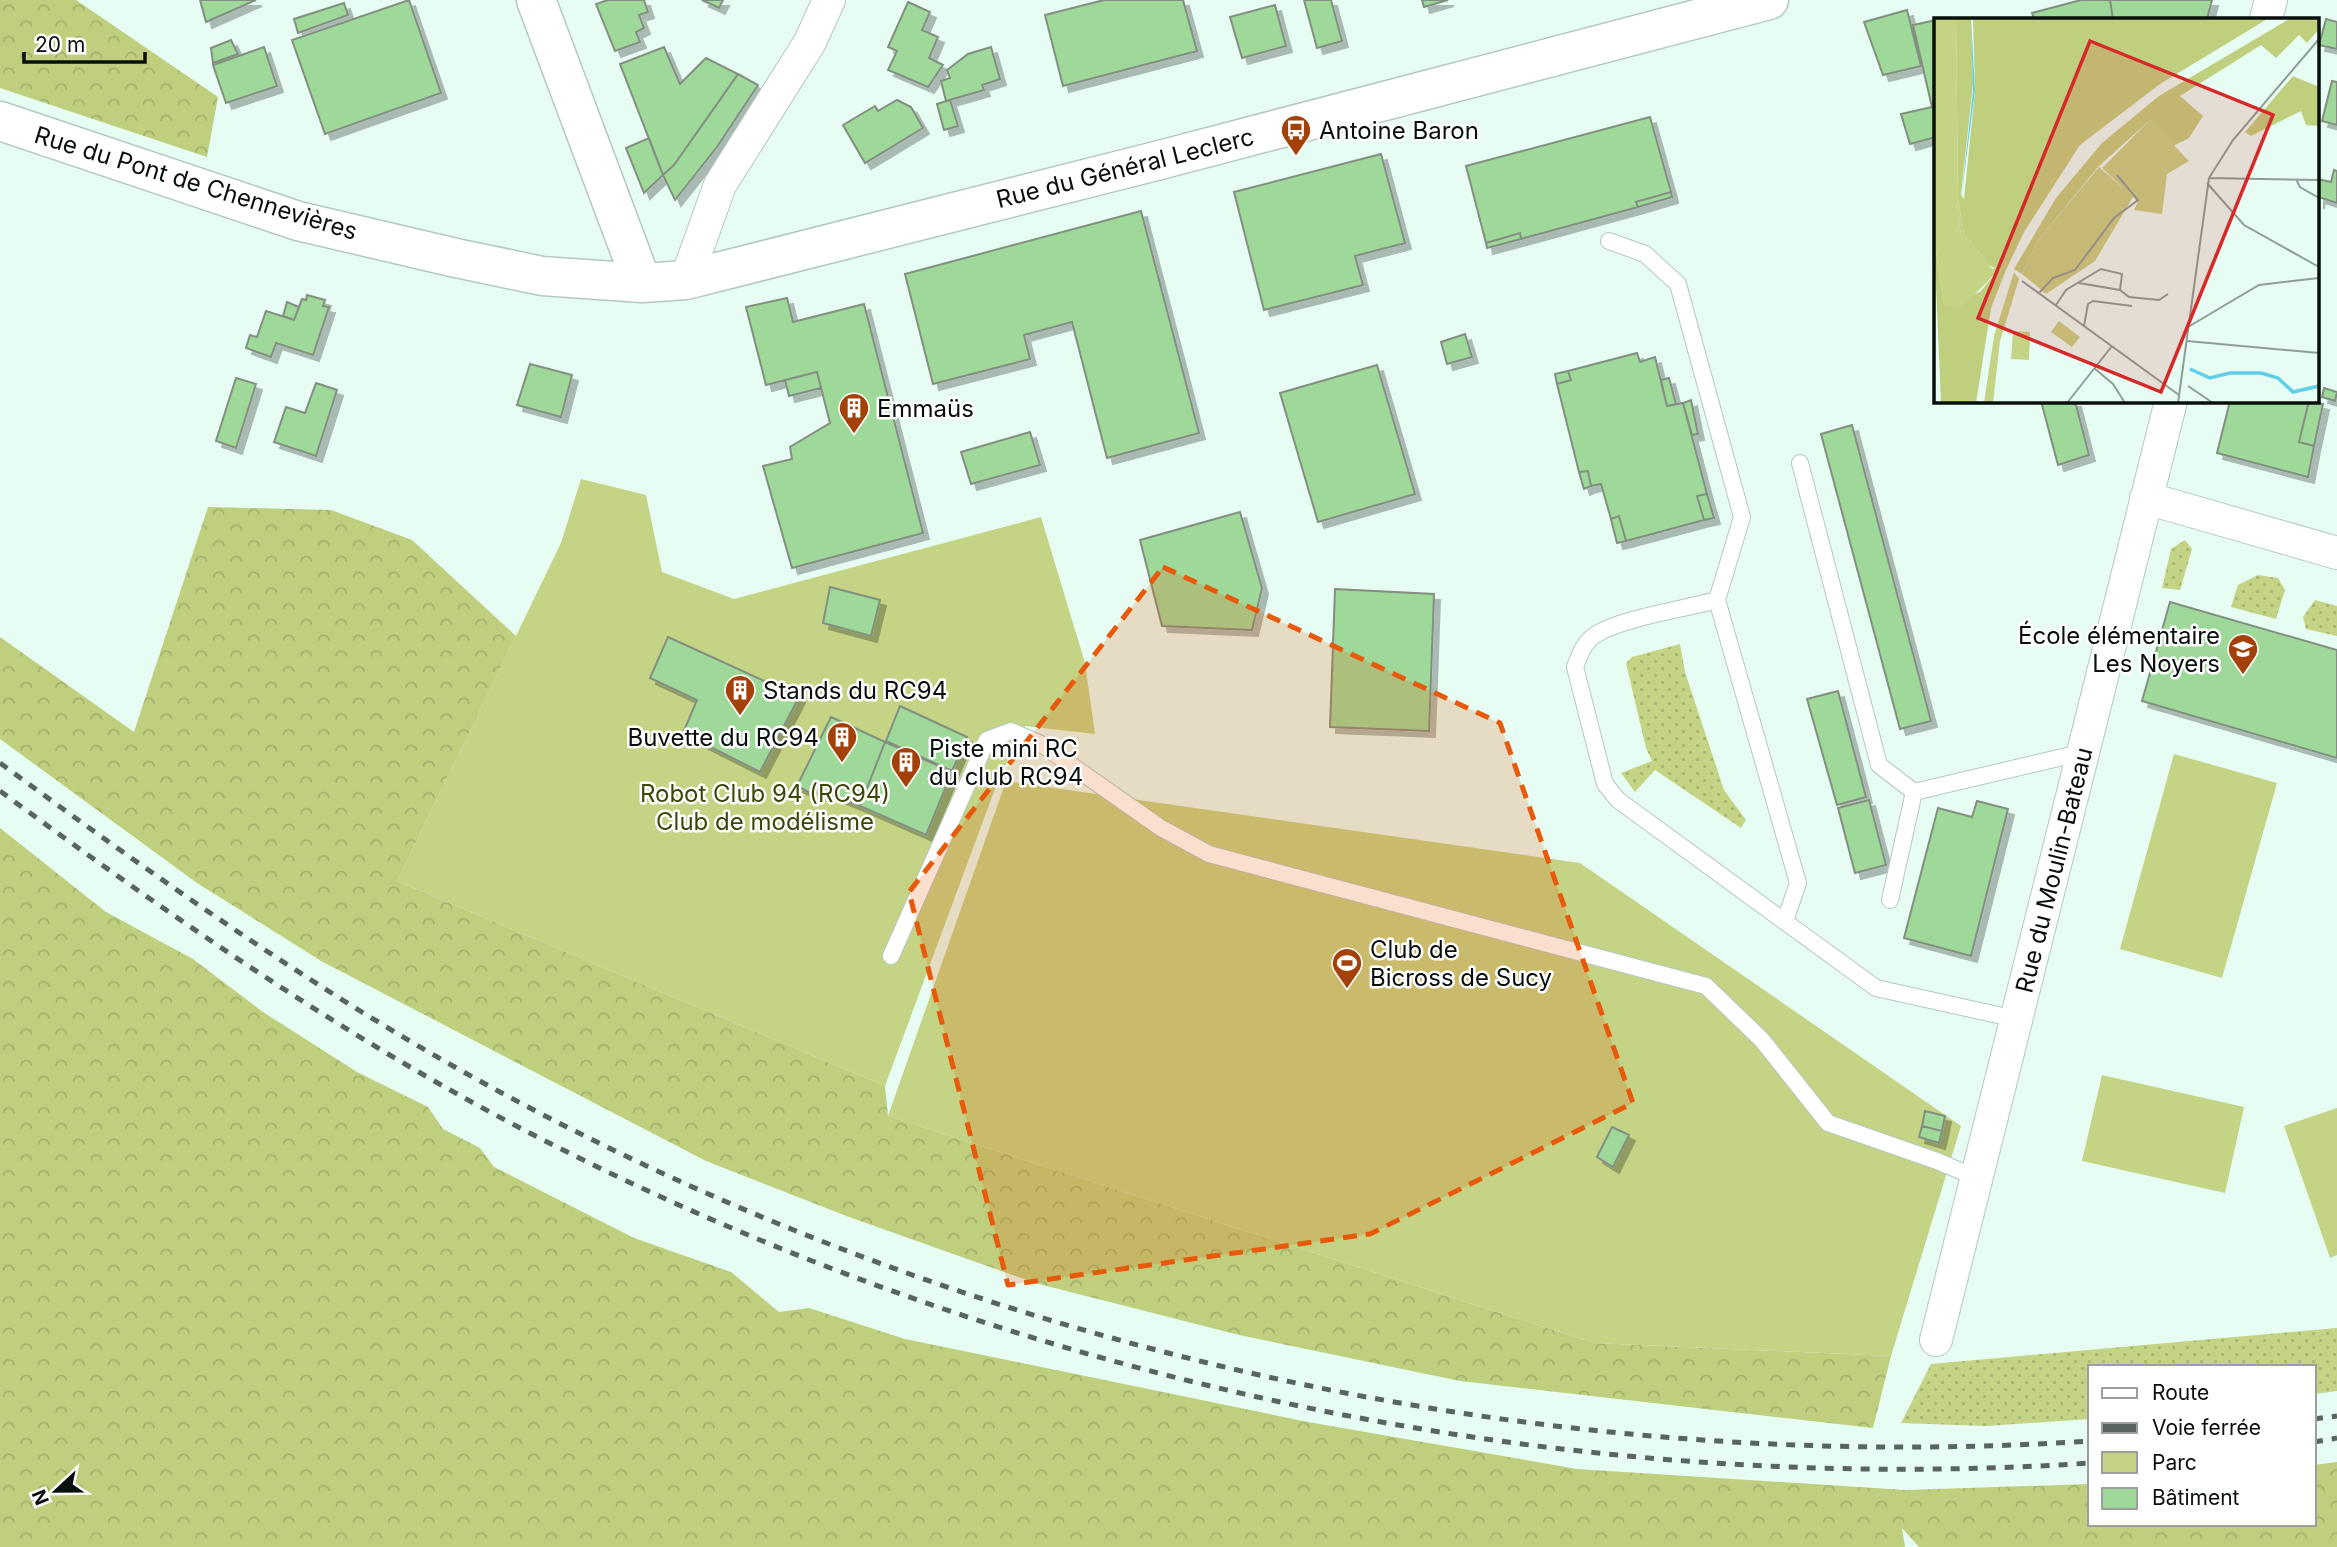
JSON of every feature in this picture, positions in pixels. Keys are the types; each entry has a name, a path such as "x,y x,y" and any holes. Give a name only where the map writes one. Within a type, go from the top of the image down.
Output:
{"main road":[{"path":"536,0 642,283"},
{"name":"Rue du Général Leclerc","path":"642,283 686,280 1156,161 1769,0"},
{"name":"Rue du Pont de Chennevières","path":"0,121 298,221 542,276 642,283"}],"street":[{"path":"686,280 720,185 810,42 829,0"},
{"path":"2266,18 2270,0"},
{"name":"Rue du Moulin-Bateau","path":"1936,1340 2171,402"},
{"path":"2146,498 2337,553"}],"lane":[{"path":"1609,241 1645,254 1678,284 1742,517 1717,600 1798,883 1785,921"},
{"path":"1800,463 1879,765 1914,792"},
{"path":"1717,600 1618,626 1594,635 1581,650 1575,667 1605,784 1618,800 1877,988 2016,1019"},
{"path":"891,956 987,740 1011,731 1041,744 1161,828 1209,854 1706,986 1762,1040 1828,1123 1977,1178"},
{"path":"1914,792 2084,752"},
{"path":"1890,900 1914,792"}],"highlighted area":[{"path":"1163,567 1500,723 1633,1103 1370,1234 1008,1285 909,892"}],"green space":[{"path":"0,0 76,0 218,97 207,157 0,88"},
{"name":"Robot Club 94 (RC94) Club de modélisme","path":"581,479 646,495 662,572 734,599 1041,517 1085,663 1095,734 1025,726 999,778 885,1086 397,881 561,543"},
{"path":"208,507 331,510 412,540 516,636 397,881 885,1086 888,1116 1594,1343 1891,1356 1873,1428 1460,1381 1239,1335 1035,1283 849,1217 706,1161 321,961 197,883 0,739 0,637 134,732"},
{"path":"2185,540 2192,549 2180,590 2162,588 2171,549"},
{"path":"2258,575 2278,578 2285,590 2276,619 2231,607 2238,585"},
{"path":"2315,600 2337,606 2337,636 2306,629 2303,617"},
{"path":"1680,644 1685,672 1724,790 1746,820 1741,828 1655,770 1635,792 1621,773 1652,761 1646,748 1626,663 1632,657"},
{"path":"2174,754 2277,783 2222,978 2120,949"},
{"name":"Club de Bicross de Sucy","path":"1006,781 1580,863 1961,1126 1891,1356 1594,1343 888,1116"},
{"path":"0,828 106,912 193,959 263,1012 357,1072 428,1107 443,1129 480,1148 494,1167 634,1238 731,1272 779,1312 809,1308 905,1339 1308,1422 1577,1469 1906,1490 2088,1484 2088,1526 2316,1526 2316,1465 2337,1462 2337,1547 1919,1547 1902,1528 1905,1547 0,1547"},
{"path":"2102,1075 2244,1107 2225,1193 2082,1161"},
{"path":"2337,1108 2337,1255 2330,1258 2284,1126"},
{"path":"2337,1328 2337,1391 2316,1394 2316,1365 2088,1365 2088,1419 1986,1426 1901,1423 1931,1364"}],"building":[{"path":"200,0 256,0 206,22"},
{"path":"409,0 441,93 325,134 292,40"},
{"path":"608,0 644,0 648,12 639,15 644,28 636,32 640,42 615,51 596,4"},
{"path":"702,0 723,0 719,8"},
{"path":"1104,0 1183,0 1197,51 1063,86 1045,15"},
{"path":"1304,0 1331,0 1342,41 1317,48"},
{"path":"1422,0 1448,0 1424,7"},
{"path":"2081,0 2110,0 2113,18 2034,18 2032,13"},
{"path":"2110,0 2212,0 2207,18 2113,18"},
{"path":"908,2 930,12 922,30 938,37 929,58 943,65 928,87 888,70 897,51 888,47"},
{"path":"344,3 348,15 298,33 294,19"},
{"path":"1275,5 1286,46 1242,58 1230,17"},
{"path":"1907,10 1921,66 1883,75 1864,22"},
{"path":"2326,19 2337,22 2337,49 2320,45"},
{"path":"1934,20 1934,138 1910,144 1901,114 1932,107 1913,25"},
{"path":"231,40 238,54 213,63 211,48"},
{"path":"264,47 277,86 226,103 213,65"},
{"path":"664,47 680,84 706,58 738,74 674,165 663,175 620,64"},
{"path":"991,47 1000,79 982,85 984,90 946,101 941,81 950,78 947,70 968,54"},
{"path":"738,74 758,85 717,147 675,200 663,175 674,165"},
{"path":"2332,81 2337,82 2337,125 2322,121"},
{"path":"897,100 911,107 923,128 865,163 843,125 875,106 878,111"},
{"path":"950,100 958,126 944,130 937,104"},
{"path":"1650,117 1671,192 1636,202 1638,207 1521,239 1520,233 1486,243 1466,166"},
{"path":"649,138 663,175 644,193 626,148"},
{"path":"1381,154 1405,243 1355,256 1363,285 1264,310 1234,192"},
{"path":"2334,170 2337,171 2337,203 2320,197 2320,179 2331,182"},
{"path":"1671,192 1672,197 1638,207 1636,202"},
{"path":"1141,211 1199,433 1107,458 1072,322 1024,335 1030,359 933,384 905,274"},
{"path":"1520,233 1521,239 1487,248 1486,243"},
{"path":"307,295 325,300 323,306 329,307 313,355 276,343 271,357 246,348 250,335 257,337 266,311 294,320 302,299 306,300"},
{"name":"Emmaüs","path":"787,298 793,322 864,304 923,533 792,568 763,466 792,459 790,447 830,423 817,372 766,385 746,307"},
{"path":"287,302 299,307 294,320 283,316"},
{"path":"1465,334 1472,357 1447,364 1441,342"},
{"path":"1637,353 1640,362 1655,357 1667,406 1683,403 1707,494 1697,496 1704,520 1626,541 1619,516 1611,519 1601,484 1591,486 1588,471 1579,472 1557,384 1571,380 1568,371"},
{"path":"530,364 572,375 561,417 517,405"},
{"path":"1377,365 1415,494 1318,522 1280,393"},
{"path":"1568,371 1571,380 1557,384 1555,374"},
{"path":"817,372 821,388 789,396 785,380"},
{"path":"236,378 256,384 236,448 216,441"},
{"path":"1669,378 1676,404 1667,406 1661,380"},
{"path":"316,383 337,390 316,456 274,442 286,407 305,413"},
{"path":"2324,388 2337,392 2335,401 2322,397"},
{"path":"1691,400 1698,434 1692,435 1683,403"},
{"path":"2041,402 2075,402 2089,455 2058,465"},
{"path":"2230,402 2309,402 2299,442 2314,446 2308,477 2217,453"},
{"path":"2309,402 2323,404 2314,446 2299,442"},
{"path":"1852,425 1931,721 1900,729 1821,434"},
{"path":"1030,432 1040,465 971,484 961,452"},
{"path":"1588,471 1591,486 1584,489 1579,472"},
{"path":"1707,494 1714,518 1704,520 1697,496"},
{"path":"1240,512 1262,588 1252,630 1162,626 1140,540"},
{"path":"1619,516 1626,541 1617,543 1611,519"},
{"path":"830,587 880,600 871,636 823,623"},
{"path":"1335,589 1434,594 1429,731 1330,727"},
{"name":"École élémentaire Les Noyers","path":"2170,602 2337,650 2337,758 2142,701"},
{"name":"Stands du RC94","path":"668,637 799,697 760,772 683,733 697,700 650,678"},
{"path":"1838,691 1866,797 1837,805 1807,699"},
{"path":"900,706 967,737 952,771 886,741"},
{"name":"Buvette du RC94","path":"831,717 885,742 860,806 817,788 814,795 797,786"},
{"name":"Piste mini RC du club RC94","path":"885,742 952,772 926,835 860,806"},
{"path":"1869,800 1886,865 1855,873 1838,808"},
{"path":"1977,801 2008,809 1971,956 1904,938 1938,808 1972,817"},
{"path":"1925,1111 1945,1116 1942,1131 1922,1126"},
{"path":"1922,1126 1942,1131 1939,1143 1919,1137"},
{"path":"1612,1127 1629,1135 1613,1167 1597,1157"}],"railway":[{"path":"0,763 244,936 370,1017 500,1092 684,1183 875,1261 1070,1326 1271,1378 1474,1415 1679,1438 1885,1447 2088,1441"},
{"path":"0,791 119,877 301,1000 490,1112 675,1203 867,1282 1064,1347 1266,1399 1471,1437 1677,1460 1884,1469 2088,1463"},
{"path":"2316,1419 2337,1416"},
{"path":"2316,1442 2337,1438"}],"place":[{"name":"Antoine Baron","path":"1296,157"},
{"name":"Emmaüs","path":"854,435"},
{"name":"École élémentaire Les Noyers","path":"2243,676"},
{"name":"Stands du RC94","path":"740,717"},
{"name":"Buvette du RC94","path":"842,764"},
{"name":"Piste mini RC du club RC94","path":"906,789"},
{"name":"Club de Bicross de Sucy","path":"1347,990"}]}
